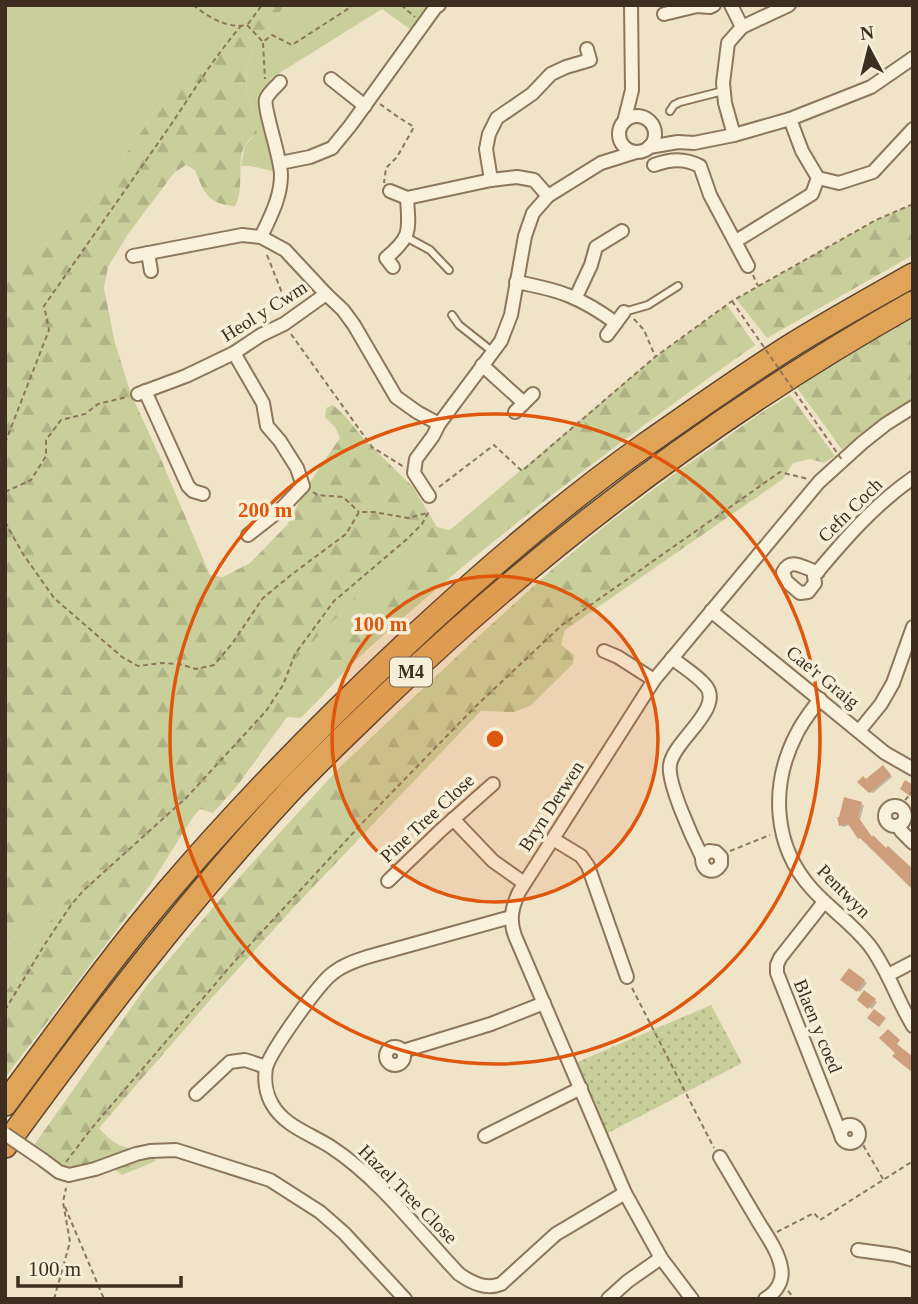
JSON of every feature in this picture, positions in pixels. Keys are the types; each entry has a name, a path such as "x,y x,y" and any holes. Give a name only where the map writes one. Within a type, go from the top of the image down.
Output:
{"highway":[{"name":"M4","path":"5,1104 166,893 326,720 455,598 575,498 642,447 790,347 913,275"},
{"name":"M4","path":"5,1146 96,1022 189,905 288,793 428,656 545,554 706,432 843,343 913,303"}],"street":[{"path":"280,163 310,157 332,148 439,5"},
{"path":"601,163 619,137 632,90 631,5"},
{"path":"664,14 714,5"},
{"path":"731,5 742,27"},
{"path":"734,135 723,91 728,43 742,27 789,5"},
{"path":"491,180 486,149 489,134 497,118 532,94 551,74 590,60 587,49"},
{"path":"429,496 414,473 416,459 501,341 511,315 525,236 533,213 548,195 601,163 649,147 678,142 694,143 790,119 871,87 913,58"},
{"path":"331,79 368,102"},
{"path":"262,238 280,189 280,163 265,104 268,95 280,82"},
{"path":"632,90 654,136 649,147"},
{"path":"506,95 514,107"},
{"path":"624,122 633,117 647,121 678,142"},
{"path":"790,119 802,151 818,178 839,183 873,172 913,129"},
{"path":"619,137 625,148 636,152"},
{"path":"654,165 678,159 700,166 710,195 748,266"},
{"path":"390,191 407,198 517,177 534,180 548,195"},
{"path":"736,241 812,194 818,178"},
{"path":"393,267 386,258 401,245 408,234 407,198"},
{"path":"133,256 242,235 262,238 285,250 326,294"},
{"path":"576,297 592,265 596,247 617,239"},
{"path":"148,253 151,271"},
{"path":"516,282 576,297 597,309 620,317 607,335"},
{"name":"Heol y Cwm","path":"141,392 186,376 234,353 288,321 326,294 354,325 396,397 439,424"},
{"path":"234,353 263,403 267,426 283,439 286,454 297,468 303,486 280,510 248,535"},
{"path":"482,365 524,403"},
{"path":"141,392 188,486 203,494"},
{"name":"Bryn Derwen","path":"511,916 524,883 654,680 819,481 886,424 913,407"},
{"name":"Cefn Coch","path":"818,572 874,509 913,478"},
{"name":"Cae'r Graig","path":"711,611 894,759 913,769"},
{"path":"859,731 887,694 913,627"},
{"path":"604,651 620,652 654,680"},
{"path":"672,658 704,684 709,690 710,698 706,712 672,755 671,783 702,857 709,851 720,855"},
{"name":"Pentwyn","path":"820,699 796,734 783,762 778,800 781,831 800,873 824,902 861,936 878,958 913,1026"},
{"name":"Pine Tree Close","path":"388,881 493,784"},
{"path":"900,807 905,818 899,825 901,831 913,843"},
{"path":"453,819 486,854 524,883"},
{"path":"553,839 581,856 588,866 627,977"},
{"name":"Blaen y coed","path":"824,902 780,958 777,973 841,1135 844,1127 853,1125 858,1129 859,1138"},
{"path":"196,1094 230,1062 245,1060 267,1067 269,1058 283,1037 316,992 337,970 367,957 511,916 514,936 625,1193 661,1258 692,1299"},
{"path":"888,975 913,962"},
{"path":"403,1051 491,1024 544,1003"},
{"name":"Hazel Tree Close","path":"267,1067 269,1100 279,1115 289,1124 332,1147 349,1160 386,1195 459,1274 476,1284 495,1287 501,1284 556,1234 625,1193"},
{"path":"485,1136 581,1087"},
{"path":"5,1134 64,1173 95,1169 136,1154 167,1150 183,1152 270,1180 320,1212 344,1233 405,1299"},
{"path":"720,1157 767,1237 781,1268 776,1290 765,1299"},
{"path":"858,1250 913,1260"},
{"path":"608,1299 661,1258"}],"lane":[{"path":"670,111 680,102 723,91"},
{"path":"406,237 430,250 449,270"},
{"path":"620,317 648,305 678,286"},
{"path":"452,314 459,325 492,352"}],"path":[{"path":"193,5 208,18 241,26 247,25 262,5"},
{"path":"247,25 263,42 272,35 292,45 354,5"},
{"path":"401,5 424,24"},
{"path":"5,443 49,330 44,306 203,75 241,26"},
{"path":"368,102 414,127 397,157 386,168 383,182 390,191"},
{"path":"5,1010 71,905 84,890 187,797 266,711 283,685 295,654 334,601 422,524 428,513 429,496 494,444 522,471 655,357 732,301 876,220 913,204"},
{"path":"262,238 288,321 372,447 414,473"},
{"path":"732,301 842,460"},
{"path":"620,317 628,312 645,330 655,357"},
{"path":"5,486 6,491 32,480 46,456 46,440 61,420 85,414 98,404 141,392"},
{"path":"54,1299 70,1242 63,1202 64,1173 91,1129 176,1027 366,819 477,706 562,625 780,472 819,481"},
{"path":"303,486 317,495 343,497 359,512 408,518 428,513"},
{"path":"5,523 54,598 122,657 138,666 162,663 196,669 214,665 263,598 346,534 359,512"},
{"path":"900,807 913,790"},
{"path":"720,855 781,831"},
{"path":"627,977 720,1157"},
{"path":"859,1138 883,1180"},
{"path":"767,1237 814,1213 820,1220 913,1161"},
{"path":"63,1202 104,1299"}],"green space":[{"path":"5,5 265,5 244,33 236,32 224,44 203,75 192,69 185,69 82,217 20,262 5,279"},
{"path":"265,5 284,5 273,24 255,39 255,47 247,67 246,91 257,133 246,143 242,152 240,192 235,206 219,203 208,196 195,170 186,165 174,173 128,234 108,267 104,288 115,343 131,394 210,575 223,577 250,563 287,525 310,482 340,438 335,427 325,417 326,408 333,405 413,487 437,527 450,530 655,357 727,305 755,345 602,457 454,574 359,657 300,718 287,717 237,786 213,813 200,809 193,817 149,887 5,1078 5,992 51,919 65,902 231,741 296,672 432,541 422,531 222,734 58,887 5,948 5,279 20,262 82,217 185,69 192,69 203,75 224,44 236,32 244,32"},
{"path":"284,5 443,5 418,35 382,9 270,79 274,89 268,95 281,173 241,166 245,145 257,133 246,91 247,67 255,47 255,39 273,24"},
{"path":"913,204 913,255 767,338 736,299 876,220"},
{"path":"913,317 913,398 842,449 797,388 837,361"},
{"path":"790,395 835,456 824,463 810,459 793,463 783,479 565,630 561,645 574,655 573,664 530,706 514,712 481,711 476,716 295,906 99,1128 121,1146 150,1151 156,1161 122,1175 111,1167 54,1167 32,1148 148,984 234,883 338,769 555,567 681,469"},
{"path":"422,531 432,541 65,902 51,919 5,992 5,948 58,887 222,734"},
{"path":"711,1005 742,1063 608,1133 575,1063"}],"building":[{"path":"883,765 891,775 869,793 857,782 863,776 866,779"},
{"path":"905,780 913,785 913,798 900,789"},
{"path":"844,797 862,802 858,817 872,837 873,835 886,848 888,846 913,869 913,890 858,839 848,824 839,826 837,817"},
{"path":"849,968 865,980 857,992 840,980"},
{"path":"864,990 876,999 868,1009 857,1000"},
{"path":"874,1009 886,1018 879,1027 867,1018"},
{"path":"888,1029 900,1040 897,1044 913,1057 913,1073 892,1056 895,1053 879,1038"}]}
